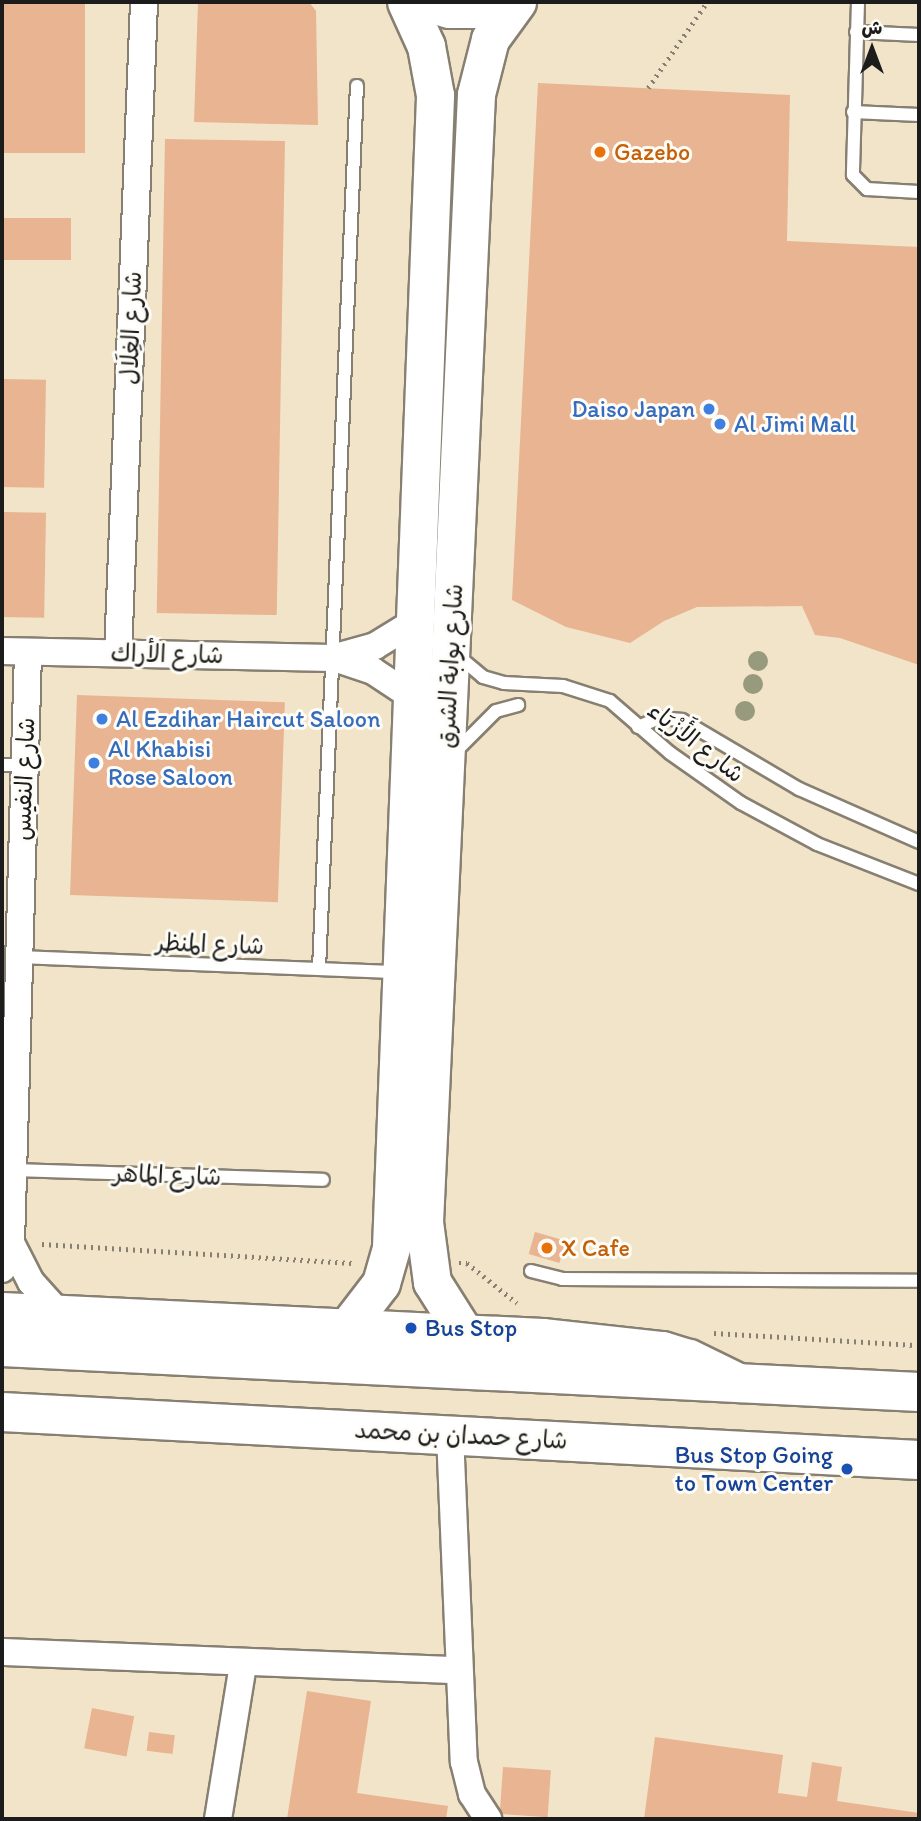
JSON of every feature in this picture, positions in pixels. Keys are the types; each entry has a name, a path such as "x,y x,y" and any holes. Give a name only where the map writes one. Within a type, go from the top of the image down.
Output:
{"main road":[{"path":"2,1347 919,1392"},
{"name":"شارع حمدان بن محمد","path":"2,1412 919,1460"}],"street":[{"name":"شارع الغِلَال","path":"118,653 144,2"},
{"name":"شارع بوابة الشرق","path":"348,1326 372,1299 387,1265 400,972 408,694 435,95 426,46 406,2"},
{"path":"426,2 449,9 477,9 502,2"},
{"name":"شارع بوابة الشرق","path":"463,1331 432,1282 424,1236 476,94 490,39 517,2"},
{"name":"شارع الأراك","path":"332,658 376,646 411,624"},
{"name":"شارع الأراك","path":"2,651 332,658 373,671 408,694"},
{"name":"شارع النفيس","path":"2,1269 11,1242 7,1127 19,957 13,765 28,652"},
{"name":"شارع النفيس","path":"11,1242 31,1282 59,1313"},
{"path":"2,1311 463,1331 662,1350 689,1358 740,1383"},
{"path":"450,1434 457,1670 467,1779 488,1819"},
{"path":"2,1652 243,1664 457,1670"},
{"path":"218,1819 243,1664"}],"lane":[{"path":"858,2 851,165 859,183 878,190 919,192"},
{"path":"856,32 919,35"},
{"path":"319,969 357,86"},
{"path":"853,112 919,115"},
{"name":"شارع الأَزْيَاء","path":"450,646 464,664 482,677 504,684 588,691 610,701 638,727 704,779 779,825 856,862 919,884"},
{"path":"445,765 481,722 504,706 518,705"},
{"path":"638,727 659,718 682,720 799,789 919,842"},
{"name":"شارع المنظر","path":"19,957 400,972"},
{"name":"شارع الماهر","path":"8,1180 323,1180"},
{"path":"531,1271 562,1279 919,1281"}],"path":[{"path":"648,88 707,2"},
{"path":"11,1242 387,1265"}],"building":[{"path":"2,2 85,2 85,153 2,153"},
{"path":"198,2 309,2 316,11 318,125 194,122"},
{"name":"Al Jimi Mall","path":"538,83 790,95 787,241 919,247 919,665 840,638 815,635 802,606 697,607 664,621 630,643 566,627 512,600"},
{"path":"165,139 285,141 277,615 157,613"},
{"path":"2,218 71,218 71,260 2,260"},
{"path":"2,379 46,380 44,488 2,487"},
{"path":"2,512 46,513 44,618 2,617"},
{"path":"77,695 285,702 278,902 70,895"},
{"name":"X Cafe","path":"535,1232 566,1241 559,1263 529,1254"},
{"path":"307,1691 371,1701 357,1793 448,1806 446,1819 287,1819"},
{"path":"92,1708 134,1716 126,1756 84,1748"},
{"path":"149,1732 175,1735 172,1754 147,1751"},
{"path":"655,1737 783,1755 778,1793 807,1797 812,1762 842,1767 837,1801 919,1813 919,1819 644,1819"},
{"path":"503,1767 551,1770 548,1817 500,1814"}],"place":[{"name":"Gazebo","path":"600,152"},
{"name":"Daiso Japan","path":"709,409"},
{"name":"Al Jimi Mall","path":"720,424"},
{"name":"Al Ezdihar Haircut Saloon","path":"102,719"},
{"name":"Al Khabisi Rose Saloon","path":"94,763"},
{"name":"X Cafe","path":"547,1248"},
{"name":"Bus Stop","path":"411,1328"},
{"name":"Bus Stop Going to Town Center","path":"847,1469"}]}
